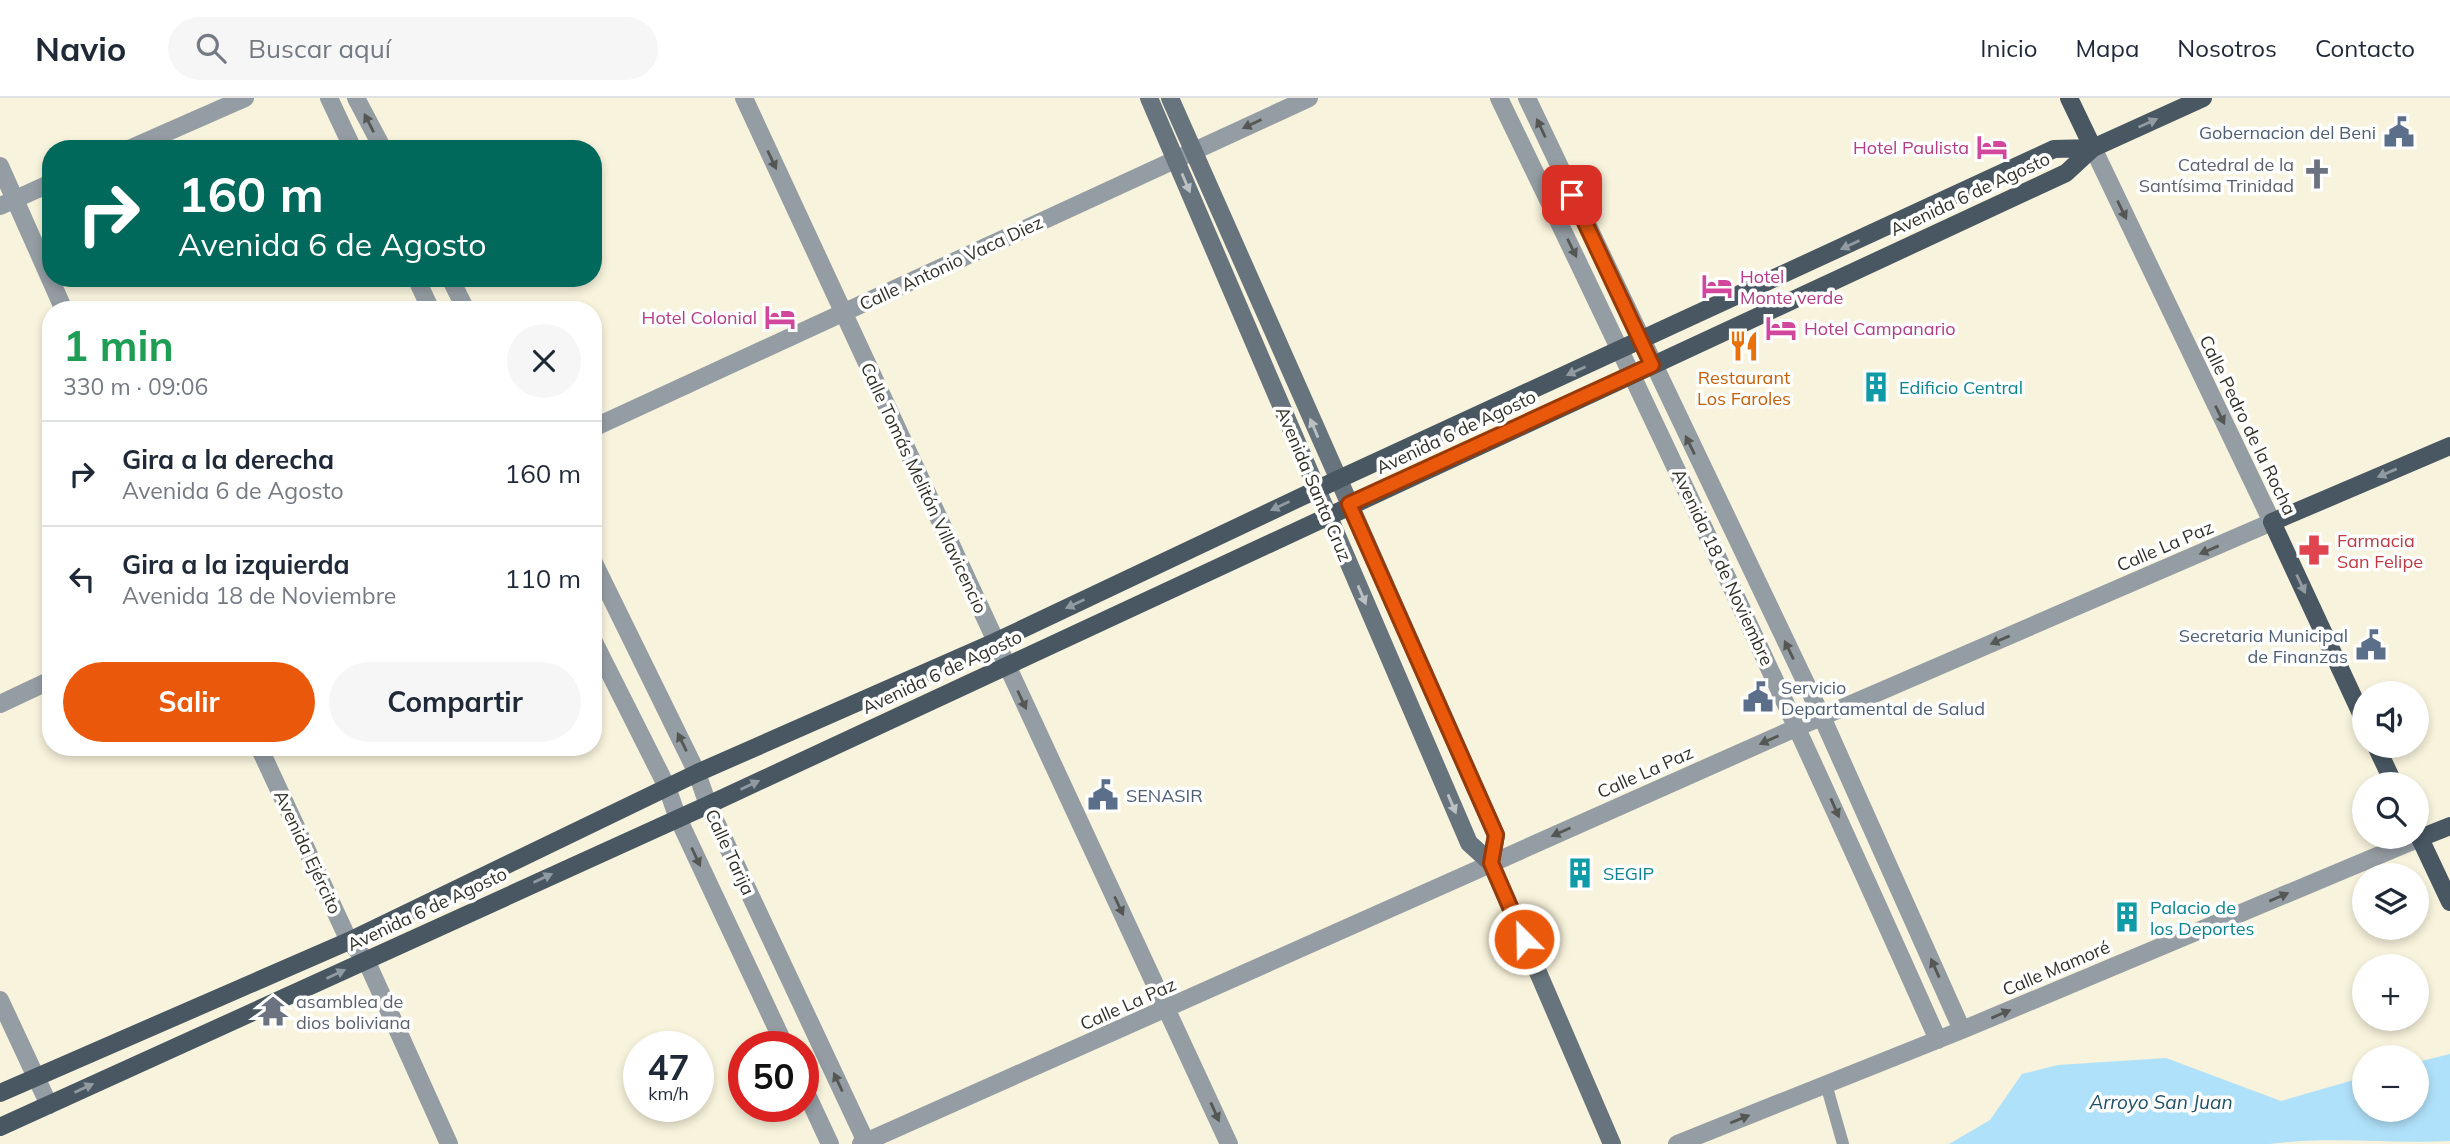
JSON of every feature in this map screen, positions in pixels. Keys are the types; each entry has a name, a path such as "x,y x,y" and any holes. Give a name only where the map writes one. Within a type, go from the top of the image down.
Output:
{"main road":[{"name":"Avenida Santa Cruz","path":"1149,98 1469,843 1491,863 1612,1144"},
{"name":"Avenida Santa Cruz","path":"1170,98 1496,835 1491,863"},
{"path":"2068,98 2093,148 2203,98"},
{"name":"Avenida 6 de Agosto","path":"0,1093 349,941 697,773 995,642 1337,480 1622,351 2054,149 2093,148"},
{"name":"Avenida 6 de Agosto","path":"0,1127 708,804 1327,514 2066,173 2093,148"},
{"name":"Calle La Paz","path":"2272,522 2450,446"},
{"name":"Calle Pedro de la Rocha","path":"2272,522 2352,694"},
{"name":"Calle Mamoré","path":"2429,832 2450,826"},
{"path":"2425,849 2450,902"}],"street":[{"path":"149,140 245,98"},
{"path":"329,98 350,140"},
{"path":"356,98 378,140"},
{"name":"Calle Tomás Melitón Villavicencio","path":"744,98 1229,1144"},
{"name":"Calle Antonio Vaca Diez","path":"602,424 1309,98"},
{"name":"Avenida 18 de Noviembre","path":"1499,98 1634,374 1798,727 1938,1040"},
{"name":"Avenida 18 de Noviembre","path":"1527,98 1822,717 1962,1030"},
{"name":"Calle Pedro de la Rocha","path":"2093,148 2272,522"},
{"path":"0,166 8,202 42,268"},
{"path":"8,202 42,187"},
{"name":"Calle La Paz","path":"864,1143 1168,1010 1798,727 2272,522"},
{"name":"Calle Tarija","path":"602,579 697,773 708,804 864,1143"},
{"name":"Calle Tarija","path":"602,658 667,787 677,816 778,1031"},
{"path":"0,704 42,684"},
{"name":"Avenida Ejército","path":"263,756 349,941 366,960 449,1144"},
{"name":"Calle Mamoré","path":"1677,1144 1938,1040 2385,849"},
{"path":"0,1000 49,1105"},
{"path":"819,1119 831,1144"}],"lane":[{"path":"1826,1084 1843,1144"}],"water":[{"name":"Arroyo San Juan","path":"2450,1054 2450,1141 1949,1144 1990,1120 2022,1074 2058,1065 2166,1058 2281,1101 2352,1080 2352,1122 2429,1122 2429,1059"}],"place":[{"name":"Gobernacion del Beni","path":"2399,132"},
{"name":"Hotel Paulista","path":"1992,147"},
{"name":"Catedral de la Santísima Trinidad","path":"2317,174"},
{"name":"Hotel Monte verde","path":"1717,286"},
{"name":"Hotel Colonial","path":"780,317"},
{"name":"Hotel Campanario","path":"1781,328"},
{"name":"Restaurant Los Faroles","path":"1744,346"},
{"name":"Edificio Central","path":"1876,387"},
{"name":"Farmacia San Felipe","path":"2314,550"},
{"name":"Secretaria Municipal de Finanzas","path":"2371,645"},
{"name":"Servicio Departamental de Salud","path":"1758,697"},
{"name":"SENASIR","path":"1103,795"},
{"name":"SEGIP","path":"1580,873"},
{"name":"Palacio de los Deportes","path":"2127,917"},
{"name":"asamblea de dios boliviana","path":"273,1011"}],"route":[{"path":"1524,939 1491,863 1496,835 1349,504 1652,365 1572,195"}]}
